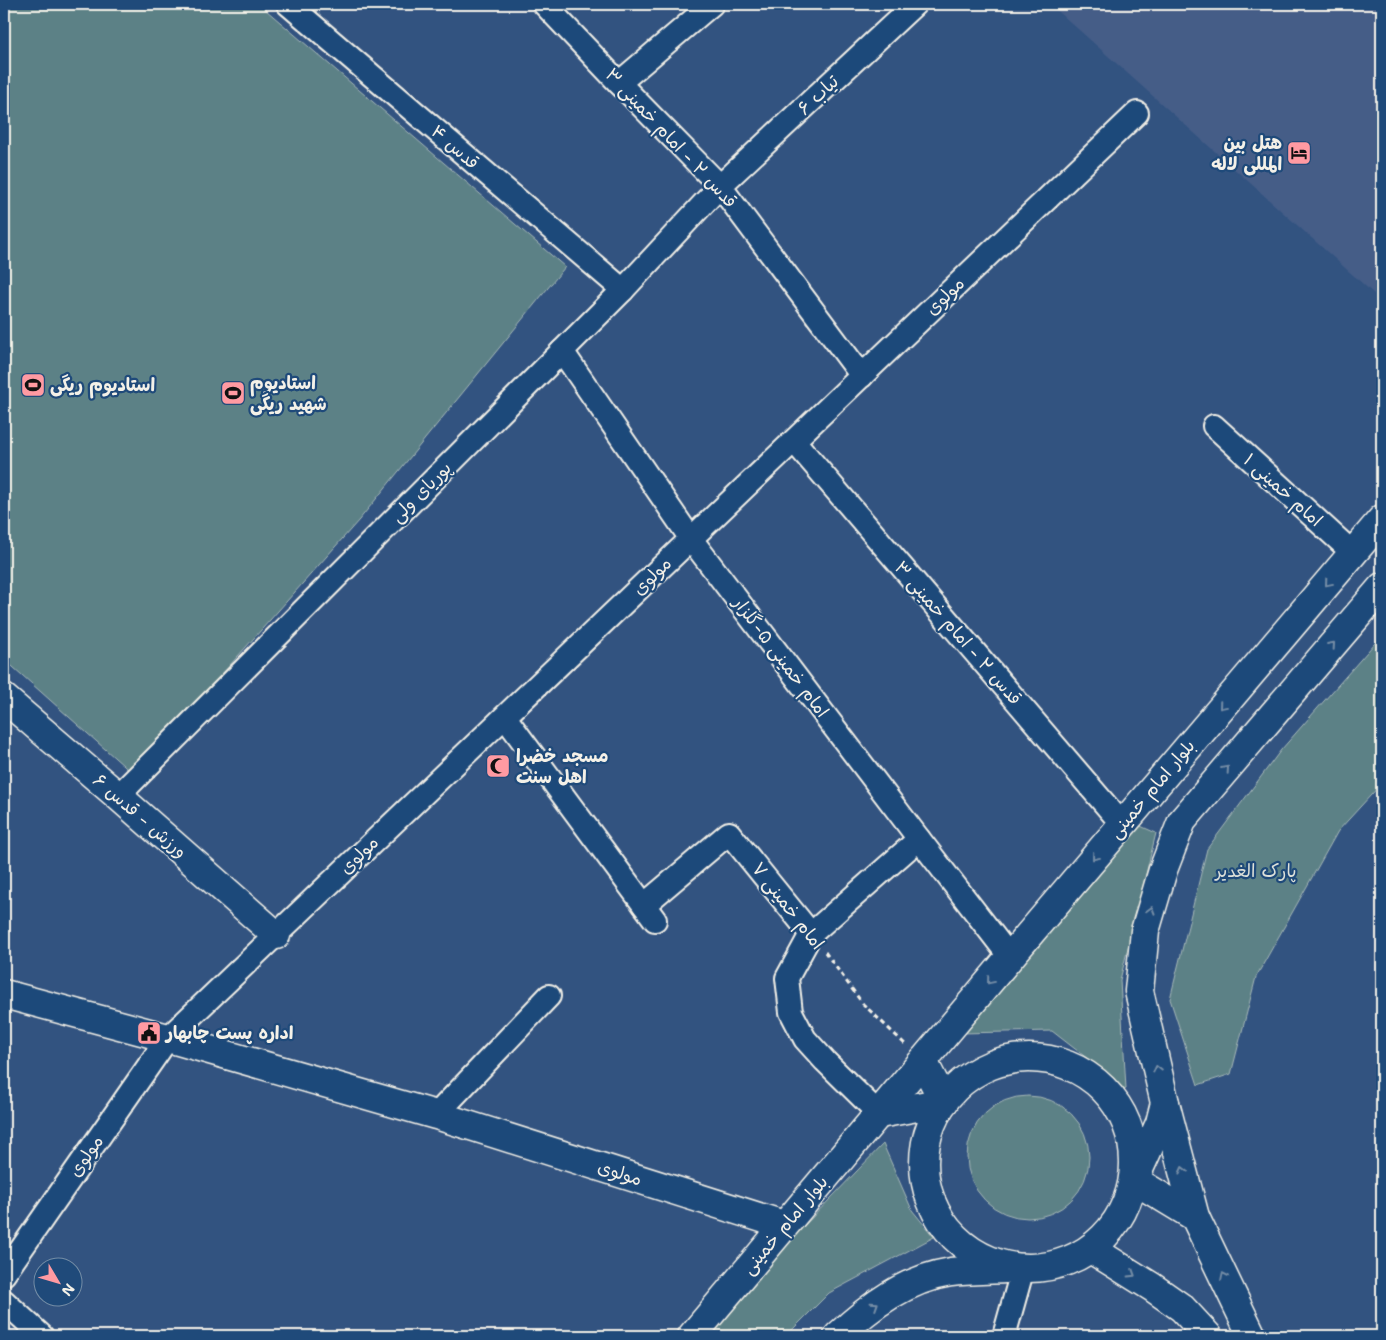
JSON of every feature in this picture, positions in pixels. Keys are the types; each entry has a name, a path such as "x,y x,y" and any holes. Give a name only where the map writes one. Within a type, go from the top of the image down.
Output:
{"main road":[{"name":"بلوار امام خمینی","path":"692,1336 1122,824 1382,519"},
{"path":"1249,1328 1195,1217 1139,991 1145,932 1163,870 1182,821 1382,587"},
{"name":"ورزش - قدس ۶","path":"4,698 276,935"},
{"path":"1148,794 1182,821"},
{"name":"مولوی","path":"4,994 168,1038 436,1115 784,1226"},
{"path":"1024,1268 999,1264 976,1254 956,1239 940,1220 930,1197 925,1173 925,1148 932,1124 944,1102 962,1082 984,1068 1010,1059 1037,1058 1063,1063 1087,1074 1107,1091 1123,1113 1132,1138 1134,1180"},
{"path":"923,1061 944,1102"},
{"path":"879,1114 944,1102"},
{"path":"838,1336 861,1314 904,1286 950,1272 1047,1267 1070,1260 1091,1249 1111,1230 1125,1206 1134,1180 1160,1123 1166,1104"},
{"path":"1134,1180 1195,1217"},
{"path":"1091,1249 1182,1308 1208,1336"},
{"path":"1214,1336 1219,1322 1225,1316 1234,1315 1249,1328"}],"street":[{"name":"قدس ۴","path":"288,4 623,290"},
{"name":"قدس ۲ - امام خمینی ۳","path":"544,4 720,186 862,376"},
{"path":"619,83 712,4"},
{"name":"تیاب ۶","path":"720,186 915,4"},
{"name":"مولوی","path":"4,1274 168,1038 1137,113"},
{"name":"پوریای ولی","path":"118,796 623,290 720,186"},
{"name":"امام خمینی ۵-گلزار","path":"562,351 691,539 918,839 1010,957"},
{"name":"امام خمینی ۱","path":"1214,426 1352,553"},
{"name":"قدس ۲ - امام خمینی ۳","path":"794,441 1122,824"},
{"name":"امام خمینی ۷","path":"505,717 650,912 729,833 811,934"},
{"path":"879,1114 825,1061 806,1039 791,1012 787,978 811,934 918,839"},
{"path":"436,1115 549,996"},
{"path":"1004,1336 1024,1268"},
{"path":"4,1300 42,1336"}],"path":[{"name":"امام خمینی ۷","path":"811,934 863,1004 923,1061"}],"shaded area":[{"name":"هتل بین المللی لاله","path":"1050,4 1382,4 1382,301"}],"green space":[{"name":"استادیوم شهید ریگی","path":"4,4 259,4 565,267 359,520 133,774 4,659"},
{"name":"پارک الغدیر","path":"1382,635 1382,783 1338,831 1256,977 1231,1074 1198,1085 1170,999 1207,849 1281,750"},
{"path":"1136,824 1156,833 1120,980 1126,1089 1116,1092 1088,1059 1052,1031 962,1033"},
{"path":"1028,1096 1040,1097 1051,1101 1062,1106 1071,1114 1079,1123 1084,1134 1088,1145 1088,1169 1084,1180 1079,1191 1071,1200 1062,1208 1051,1213 1040,1217 1028,1218 1016,1217 1005,1213 994,1208 985,1200 977,1191 972,1180 968,1169 967,1157 968,1145 972,1134 977,1123 985,1114 994,1106 1005,1101 1016,1097"},
{"path":"883,1144 912,1210 934,1237 829,1293 786,1336 705,1336 779,1252"}],"place":[{"name":"هتل بین المللی لاله","path":"1299,153"},
{"name":"استادیوم ریگی","path":"33,385"},
{"name":"استادیوم شهید ریگی","path":"233,393"},
{"name":"مسجد خضرا اهل سنت","path":"498,766"},
{"name":"اداره پست چابهار","path":"149,1033"}]}
